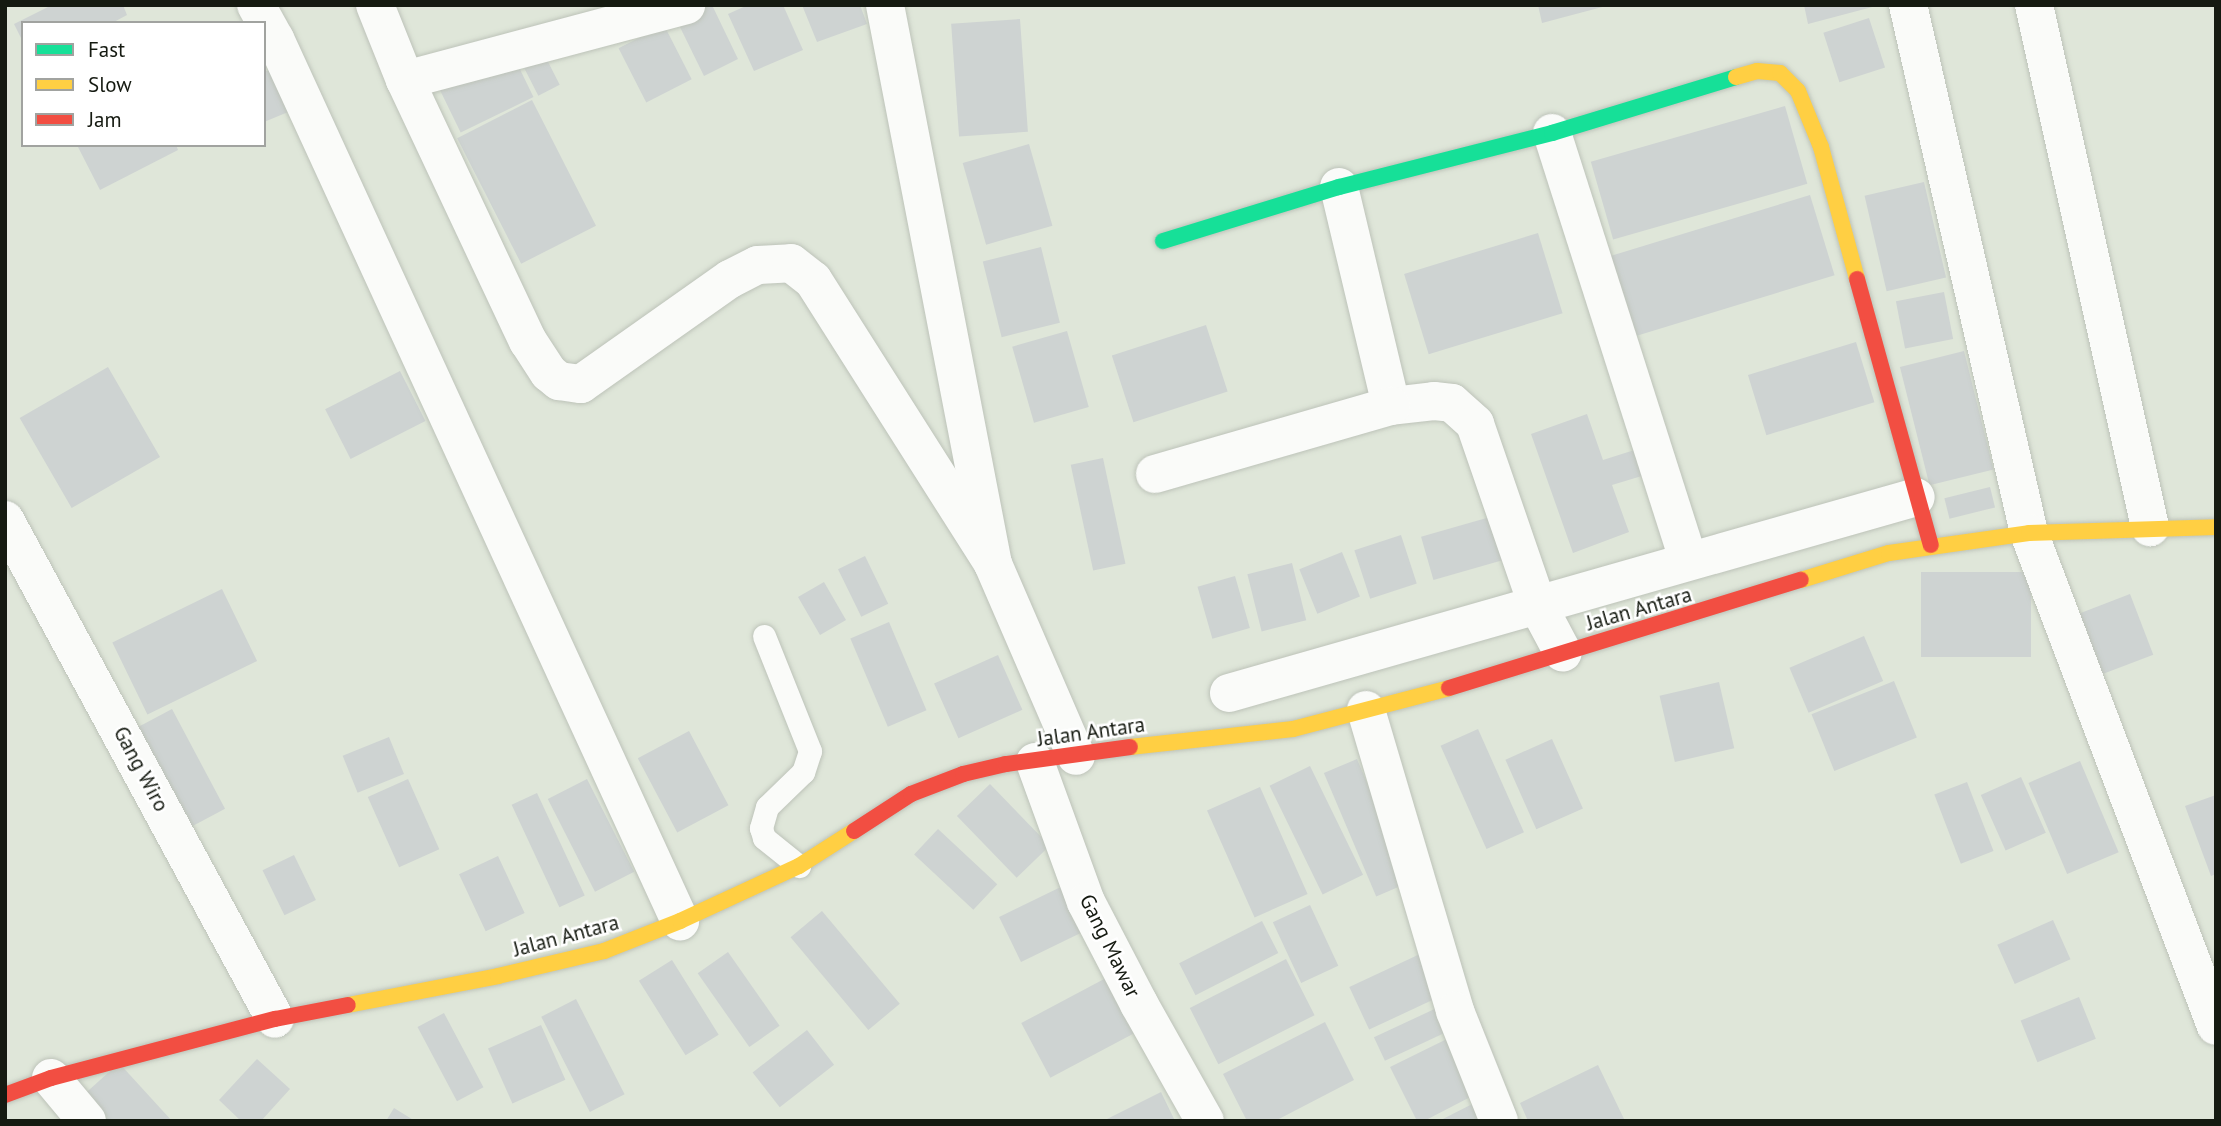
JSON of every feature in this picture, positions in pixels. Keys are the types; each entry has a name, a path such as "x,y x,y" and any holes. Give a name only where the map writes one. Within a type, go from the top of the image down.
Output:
{"street":[{"path":"256,5 265,21"},
{"path":"374,5 405,80 528,341 549,373 559,381 581,384 730,279 758,265 792,263 813,280 993,564 1076,756"},
{"path":"405,80 686,5"},
{"path":"885,5 993,564"},
{"path":"1908,5 2029,533 2216,1026"},
{"path":"2034,5 2150,527"},
{"path":"266,23 680,921"},
{"path":"1163,241 1339,187 1552,133 1757,71 1768,70 1789,79 1806,107 1821,148 1931,545"},
{"path":"1552,133 1689,561"},
{"path":"1339,187 1391,406"},
{"path":"1155,474 1391,406 1434,401 1452,403 1475,424 1537,604 1563,653"},
{"path":"1229,693 1916,497"},
{"name":"Gang Wiro","path":"5,520 275,1019"},
{"name":"Jalan Antara","path":"5,1095 51,1078 275,1019 498,976 604,951 680,921 799,866 911,794 963,774 1006,764 1136,746 1293,729 1563,653 1889,553 2029,533 2150,527 2216,527"},
{"path":"1366,710 1439,962 1499,1121"},
{"name":"Gang Mawar","path":"1035,762 1086,902 1139,1004 1205,1121"},
{"path":"51,1078 88,1121"}],"lane":[{"path":"764,636 810,751 803,772 768,807 761,828 764,838 799,866"}],"building":[{"path":"52,5 123,5 127,15 116,21 21,21 21,38 14,24"},
{"path":"712,5 738,59 704,76 677,21"},
{"path":"748,5 783,5 803,50 754,71 728,14"},
{"path":"802,5 860,5 867,24 817,42"},
{"path":"1538,5 1606,5 1606,6 1542,23"},
{"path":"1804,5 1875,5 1876,6 1808,24"},
{"path":"1869,18 1885,67 1839,82 1823,33"},
{"path":"1020,19 1028,132 959,137 951,24"},
{"path":"664,25 692,79 646,103 619,48"},
{"path":"542,50 560,85 538,96 521,61"},
{"path":"512,53 533,97 461,133 439,89"},
{"path":"275,68 293,110 266,121 266,71"},
{"path":"532,100 596,226 521,264 457,138"},
{"path":"1785,106 1807,184 1613,240 1591,162"},
{"path":"1029,144 1052,226 986,245 963,163"},
{"path":"78,147 177,147 178,150 100,190"},
{"path":"1924,182 1946,277 1887,291 1865,196"},
{"path":"1810,195 1835,275 1627,339 1602,258"},
{"path":"1538,233 1563,313 1429,354 1404,274"},
{"path":"1041,247 1060,323 1002,337 983,262"},
{"path":"1944,292 1953,339 1905,348 1896,301"},
{"path":"1206,325 1228,392 1133,422 1112,356"},
{"path":"1067,331 1089,407 1034,423 1012,347"},
{"path":"1856,342 1874,402 1766,435 1748,375"},
{"path":"1964,351 1994,469 1929,485 1900,367"},
{"path":"108,367 160,457 72,508 20,418"},
{"path":"400,371 425,421 351,459 325,409"},
{"path":"1587,414 1603,460 1647,446 1655,472 1612,485 1629,532 1573,553 1531,434"},
{"path":"1103,458 1125,564 1093,571 1071,465"},
{"path":"1990,487 1995,507 1949,519 1944,498"},
{"path":"1497,515 1509,558 1433,580 1421,537"},
{"path":"1401,535 1417,584 1370,599 1354,550"},
{"path":"1342,552 1360,597 1317,614 1299,569"},
{"path":"865,556 888,604 861,617 838,569"},
{"path":"1292,563 1306,620 1262,631 1247,574"},
{"path":"1921,572 2031,572 2031,657 1921,657"},
{"path":"1235,576 1250,628 1212,639 1198,587"},
{"path":"824,582 846,620 820,635 798,597"},
{"path":"222,589 257,661 147,714 112,642"},
{"path":"2130,594 2153,655 2100,675 2077,614"},
{"path":"889,622 927,710 888,727 850,638"},
{"path":"1864,636 1883,681 1809,713 1789,668"},
{"path":"998,655 1022,710 958,738 934,683"},
{"path":"1894,681 1917,738 1834,771 1811,714"},
{"path":"1719,682 1734,748 1675,762 1660,696"},
{"path":"172,709 225,809 188,828 135,729"},
{"path":"1478,729 1524,832 1487,849 1441,746"},
{"path":"689,731 728,805 677,832 638,758"},
{"path":"389,737 404,774 358,793 343,756"},
{"path":"1552,739 1583,808 1536,829 1505,760"},
{"path":"1357,759 1409,882 1376,896 1324,773"},
{"path":"2080,761 2119,852 2067,874 2028,783"},
{"path":"1310,766 1363,875 1323,894 1270,786"},
{"path":"2021,777 2046,833 2006,851 1981,795"},
{"path":"408,779 439,849 399,867 368,797"},
{"path":"587,779 634,872 595,892 548,799"},
{"path":"1967,782 1994,851 1961,864 1934,795"},
{"path":"990,784 1050,846 1017,878 957,816"},
{"path":"1260,787 1308,894 1255,917 1207,811"},
{"path":"537,793 585,895 559,907 512,805"},
{"path":"2216,795 2216,874 2211,876 2185,806"},
{"path":"938,829 997,884 973,910 914,855"},
{"path":"294,855 316,900 284,915 263,870"},
{"path":"498,856 525,913 486,931 459,874"},
{"path":"1071,882 1093,927 1021,962 999,917"},
{"path":"1310,905 1338,966 1301,983 1273,922"},
{"path":"822,911 900,1004 868,1030 791,937"},
{"path":"2053,920 2070,959 2015,984 1997,945"},
{"path":"1262,921 1278,953 1195,995 1179,963"},
{"path":"728,952 780,1026 749,1047 698,973"},
{"path":"1420,954 1440,997 1369,1030 1349,987"},
{"path":"1286,959 1315,1015 1218,1064 1190,1008"},
{"path":"672,960 719,1035 686,1055 639,981"},
{"path":"1106,978 1135,1033 1050,1078 1021,1023"},
{"path":"2079,997 2096,1039 2037,1062 2021,1021"},
{"path":"576,999 625,1094 590,1112 541,1017"},
{"path":"1441,1006 1452,1030 1385,1061 1374,1037"},
{"path":"444,1013 483,1087 457,1101 418,1027"},
{"path":"1325,1022 1354,1080 1275,1121 1247,1121 1223,1074"},
{"path":"541,1025 565,1080 512,1103 488,1049"},
{"path":"807,1030 834,1065 780,1107 753,1072"},
{"path":"1453,1036 1480,1092 1424,1121 1417,1121 1390,1067"},
{"path":"257,1059 290,1089 261,1121 241,1121 219,1100"},
{"path":"119,1063 172,1121 98,1121 79,1099"},
{"path":"1598,1065 1625,1121 1528,1121 1520,1103"},
{"path":"1161,1092 1175,1121 1103,1121"},
{"path":"1484,1098 1495,1121 1439,1121"},
{"path":"394,1108 415,1121 386,1121"}],"traffic: fast":[{"path":"1163,241 1339,187 1552,133 1736,77"}],"traffic: slow":[{"path":"1736,77 1757,71 1780,73 1798,91 1821,147 1857,279"},
{"path":"1801,580 1889,553 2029,533 2216,527"},
{"path":"1130,747 1293,729 1449,688"},
{"path":"348,1005 498,976 604,951 680,921 799,866 854,831"}],"traffic: jam":[{"path":"1857,279 1931,545"},
{"path":"1449,688 1801,580"},
{"path":"854,831 911,794 963,774 1006,764 1130,747"},
{"path":"5,1095 51,1078 275,1019 348,1005"}]}
